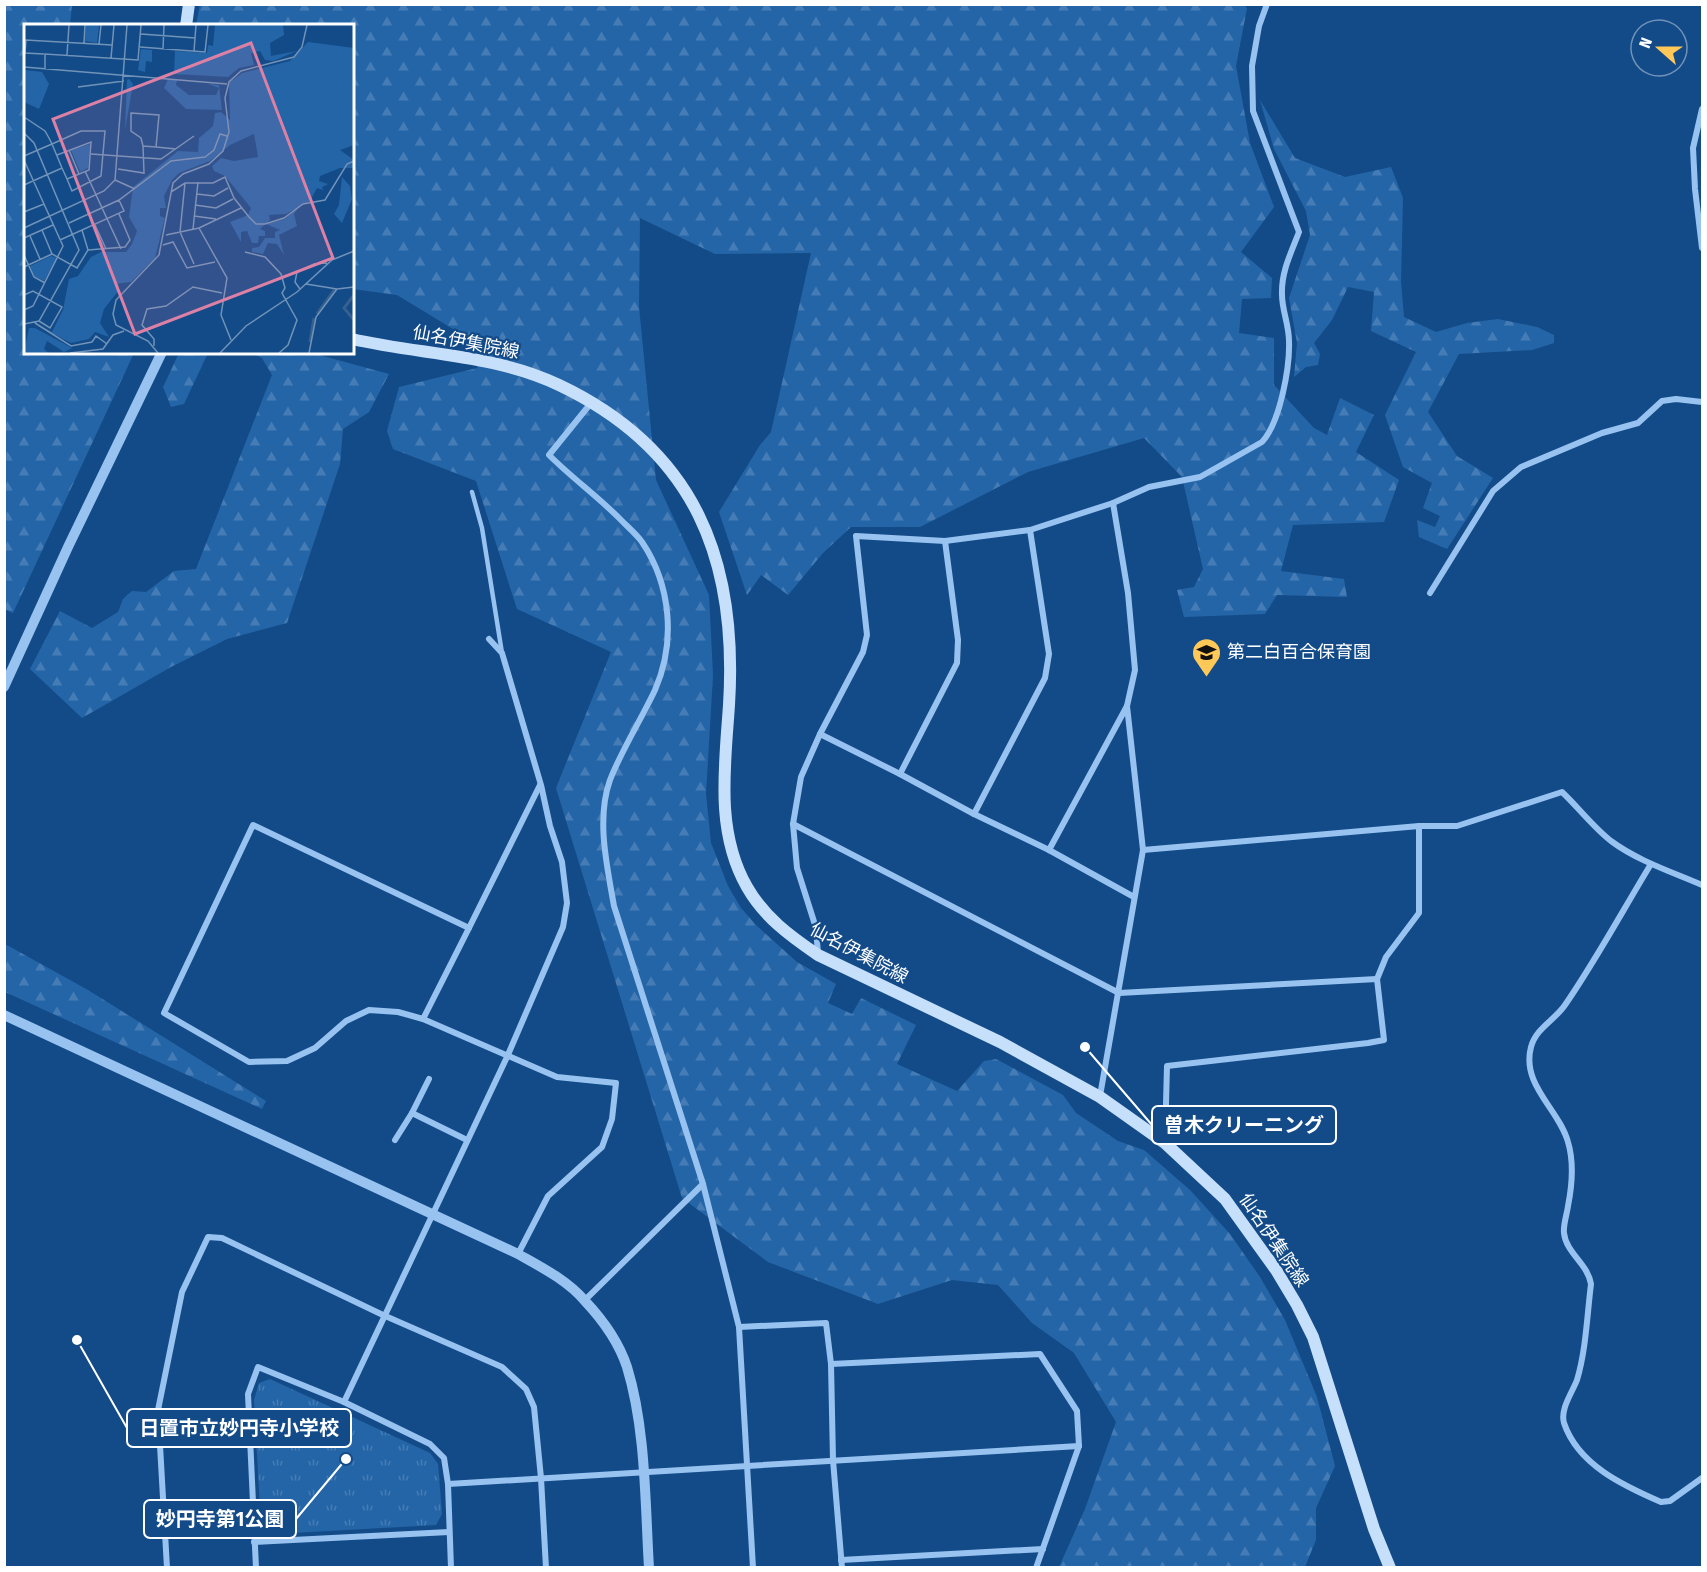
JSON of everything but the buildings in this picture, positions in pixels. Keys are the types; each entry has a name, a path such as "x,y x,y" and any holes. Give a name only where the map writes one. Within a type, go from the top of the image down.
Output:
{"main road":[{"path":"186,24 189,4"},
{"name":"仙名伊集院線","path":"354,339 494,362 559,385 616,419 644,442 675,476 695,506 712,543 728,612 731,674 724,783 725,816 737,864 760,906 793,938 818,955 1000,1042 1100,1097 1165,1143 1225,1199 1276,1270 1313,1337 1374,1529 1390,1568"}],"street":[{"path":"818,955 816,928 797,868 794,824 801,777 820,734 863,652 867,635 856,536 945,540 1030,530 1113,503 1149,487 1200,477 1262,442 1270,434 1286,380 1290,340 1282,296 1284,270 1299,232 1253,111 1252,66 1259,26 1267,4"},
{"path":"1702,109 1693,148 1702,249"},
{"path":"4,687 68,547 161,354"},
{"path":"1430,593 1493,490 1521,467 1602,433 1638,423 1662,401 1676,399 1702,402"},
{"path":"591,402 549,455 571,477 603,502 642,541 663,583 668,618 666,652 656,688 610,781 603,819 606,862 614,906 703,1184 739,1327 753,1568"},
{"path":"1049,850 1127,706 1135,670 1128,592 1113,503"},
{"path":"974,814 1045,678 1049,654 1030,530"},
{"path":"900,774 957,663 958,640 945,540"},
{"path":"344,1402 383,1315 507,1057 563,927 567,903 562,862 502,653 489,639"},
{"path":"1100,1097 1143,850 1127,706"},
{"path":"820,734 1049,850 1134,897"},
{"path":"423,1019 541,784"},
{"path":"1143,850 1419,826 1457,826 1562,792 1609,839 1651,864 1702,885"},
{"path":"794,824 1119,993 1377,979"},
{"path":"469,928 253,825 164,1013 249,1062 287,1061 315,1048 346,1021 369,1010 398,1012 423,1019 557,1077 616,1083 612,1119 602,1147 548,1196 518,1254"},
{"path":"1165,1143 1167,1066 1383,1040 1377,979 1386,957 1419,913 1419,826"},
{"path":"1651,864 1564,1007 1537,1034 1531,1046 1529,1064 1534,1083 1568,1140 1571,1157 1570,1195 1563,1233 1568,1245 1590,1274 1591,1284 1582,1358 1564,1411 1564,1422 1580,1451 1598,1469 1661,1502 1670,1501 1702,1478"},
{"path":"4,1015 518,1254 558,1278 585,1300 613,1337 626,1365 637,1408 649,1568"},
{"path":"395,1140 429,1079"},
{"path":"412,1113 467,1140"},
{"path":"585,1300 703,1184"},
{"path":"168,1568 158,1410 182,1292 208,1237 222,1238 383,1315 502,1367 526,1389 534,1407 546,1568"},
{"path":"739,1327 826,1323 831,1364 833,1460 841,1564 1043,1549"},
{"path":"831,1364 1040,1354 1077,1411 1079,1446 1036,1568"},
{"path":"256,1568 248,1394 258,1367 344,1402 430,1444 444,1458 448,1484 452,1568"},
{"path":"448,1484 746,1468 833,1460 1079,1446"},
{"path":"254,1542 449,1532"}],"lane":[{"path":"472,492 482,528 502,653"}],"green space":[{"path":"5,4 72,5 70,24 24,24 24,354 134,354 13,613 4,609"},
{"path":"200,4 1243,4 1247,8 1236,66 1250,143 1274,207 1241,252 1272,278 1271,298 1242,299 1239,333 1274,338 1274,385 1314,428 1327,435 1340,398 1374,415 1356,452 1399,480 1384,522 1293,525 1281,571 1344,579 1347,597 1277,595 1265,614 1184,617 1177,590 1194,587 1203,569 1182,477 1144,438 1028,472 920,527 851,527 823,553 788,595 761,575 747,595 719,512 760,445 771,432 811,253 715,254 640,218 639,307 656,480 709,595 713,675 706,794 711,843 728,886 741,908 756,925 797,962 836,984 828,1003 852,1014 861,998 916,1025 897,1064 957,1091 984,1061 996,1059 1063,1095 1076,1113 1118,1141 1144,1150 1190,1190 1230,1234 1260,1277 1285,1320 1317,1397 1335,1466 1316,1508 1316,1540 1305,1567 1059,1567 1085,1509 1116,1422 1074,1353 1032,1323 998,1285 952,1280 878,1304 768,1262 682,1198 556,788 611,652 517,609 476,481 393,449 387,431 399,387 477,368 481,346 397,295 354,289 354,24 196,24"},
{"path":"1260,100 1295,158 1345,177 1391,167 1403,198 1401,282 1404,317 1436,332 1467,323 1498,319 1537,327 1554,335 1554,343 1532,350 1459,354 1428,412 1457,456 1493,478 1447,549 1419,537 1417,520 1435,527 1440,516 1423,508 1432,483 1403,467 1385,415 1416,352 1371,331 1374,292 1348,287 1332,320 1314,343 1320,354 1318,365 1306,367 1294,377 1297,343 1289,298 1310,235 1306,211 1274,149"},
{"path":"179,354 208,354 184,404 171,407 163,387"},
{"path":"254,354 316,354 389,374 369,412 343,429 340,464 287,623 227,639 171,667 82,718 30,669 60,611 92,628 118,612 123,599 132,591 146,592 174,571 196,569 272,375 262,358"},
{"path":"5,944 88,990 266,1101 262,1109 5,992"},
{"path":"270,1379 430,1453 438,1464 442,1514 436,1525 274,1534 261,1526 254,1400 259,1383"}],"place":[{"name":"第二白百合保育園","path":"1206,678"},
{"name":"曽木クリーニング","path":"1085,1047"},
{"name":"日置市立妙円寺小学校","path":"77,1340"},
{"name":"妙円寺第1公園","path":"346,1459"}]}
